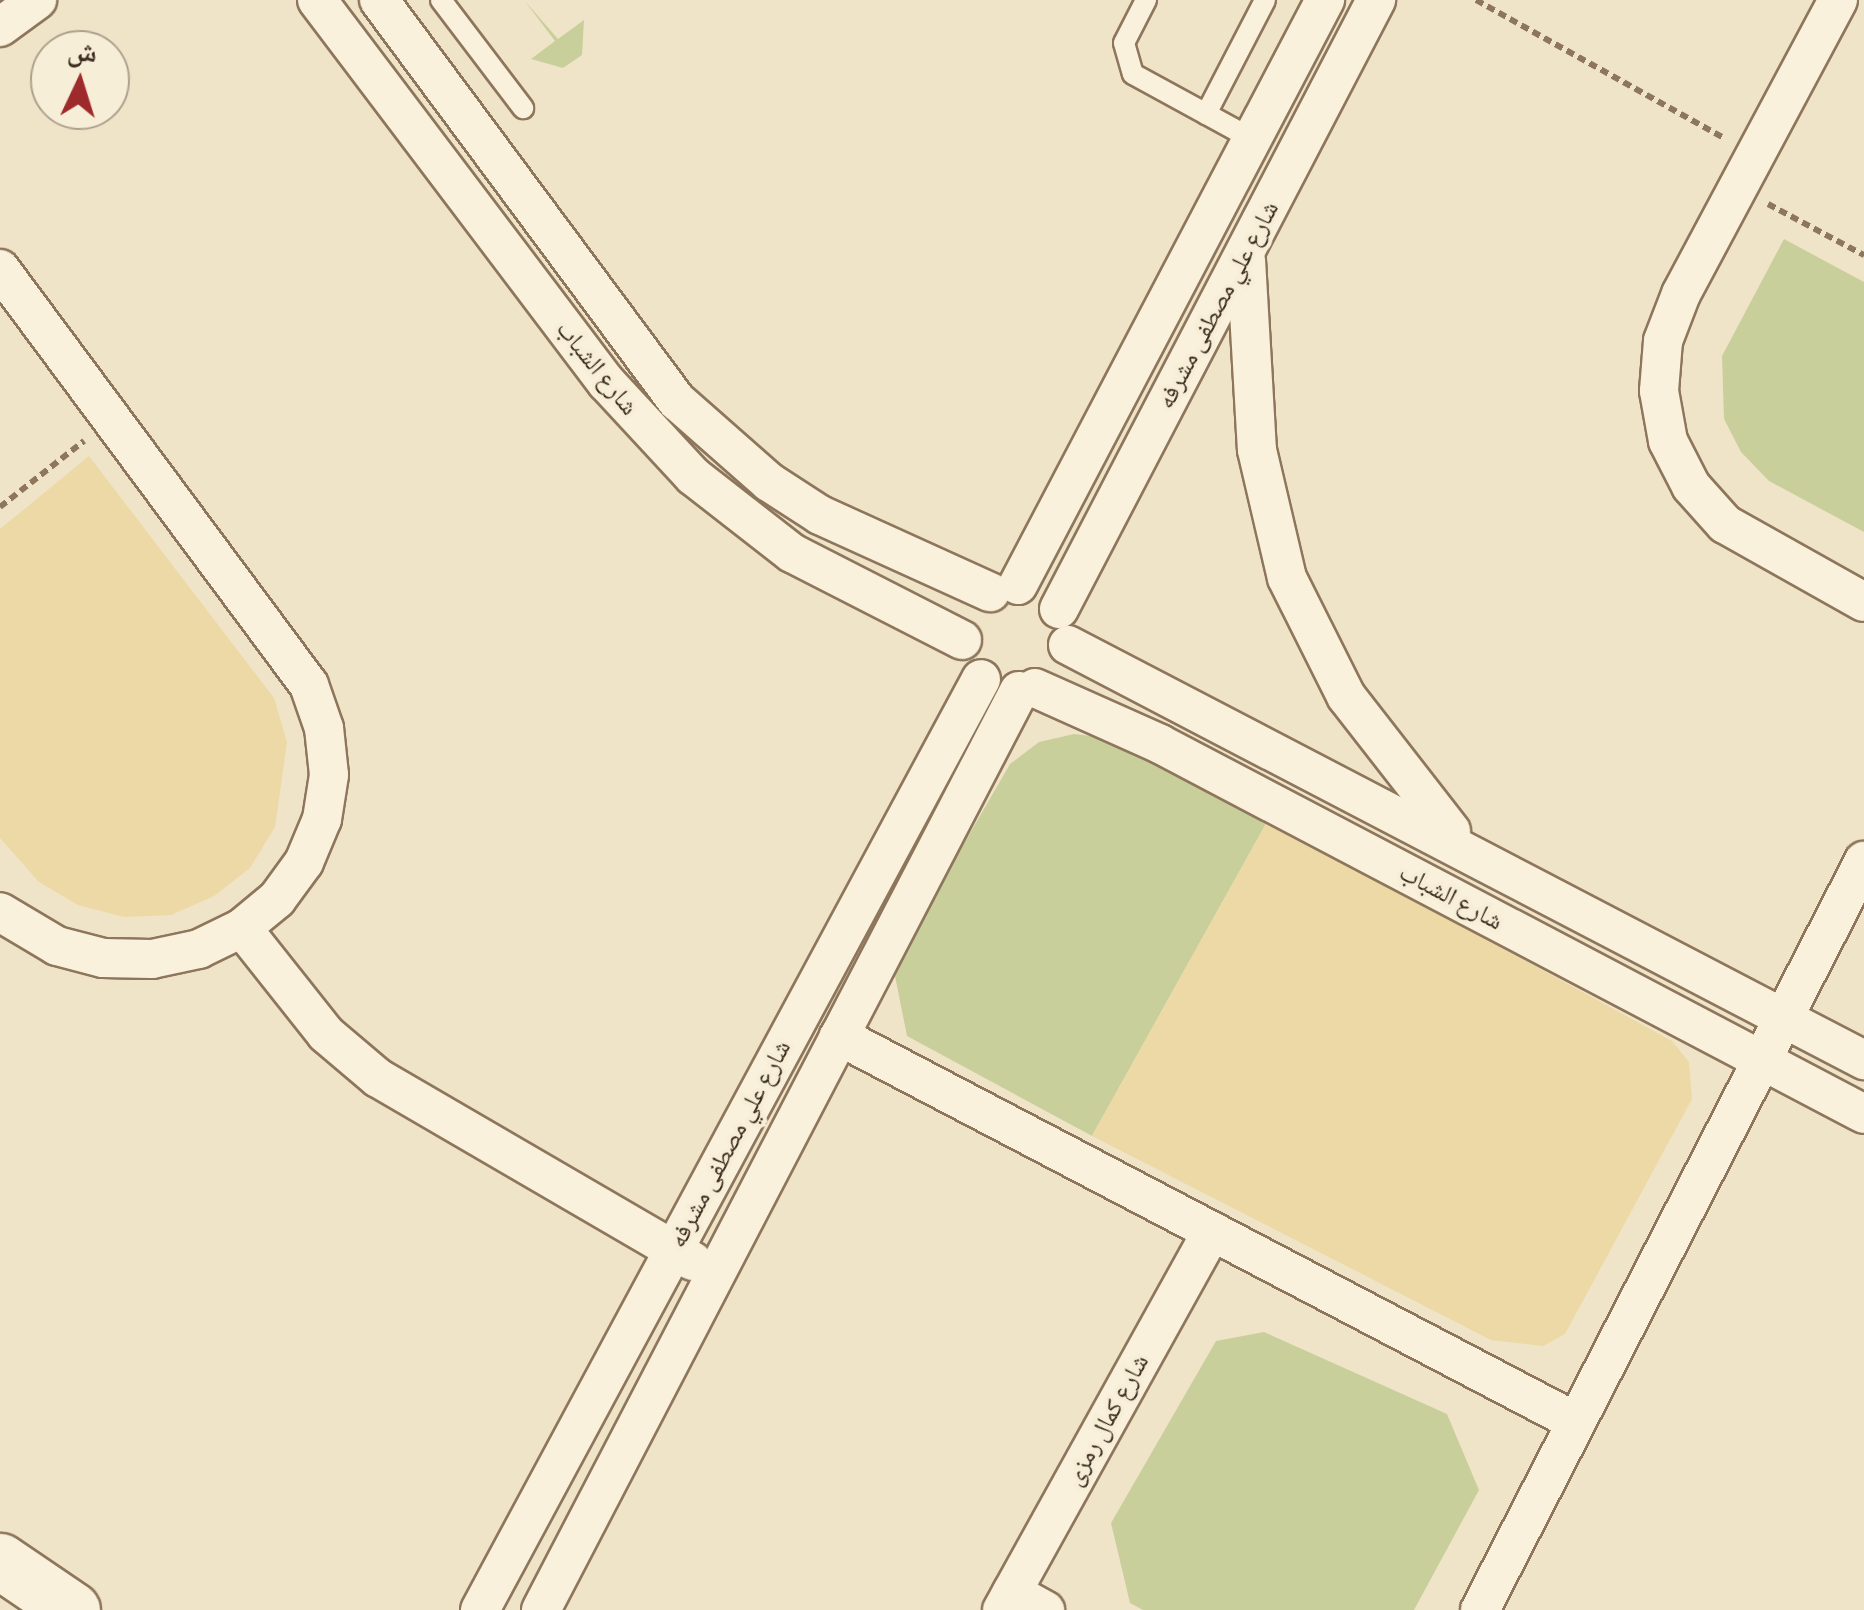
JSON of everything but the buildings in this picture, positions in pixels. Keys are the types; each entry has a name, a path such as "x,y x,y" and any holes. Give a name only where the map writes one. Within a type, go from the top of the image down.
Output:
{"main road":[{"path":"0,1561 72,1610"}],"street":[{"path":"0,27 36,0"},
{"name":"شارع الشباب","path":"317,0 607,383 693,476 792,554 962,640"},
{"name":"شارع الشباب","path":"379,0 688,411 769,482 820,516 1004,588"},
{"name":"شارع علي مصطفى مشرفه","path":"1004,588 1325,0"},
{"name":"شارع علي مصطفى مشرفه","path":"1059,609 1376,0"},
{"path":"1838,0 1738,188 1663,341 1659,391 1668,441 1691,486 1725,524 1864,602"},
{"path":"1246,251 1257,450 1287,578 1314,640 1374,737 1470,850"},
{"path":"0,270 284,647 309,686 324,728 329,775 322,819 304,862 278,899 242,928 198,949 152,959 104,958 57,946 0,912"},
{"path":"1004,588 1042,592 1059,609 1068,646 1057,671 1027,690 981,679 962,640 969,612 1004,588"},
{"name":"شارع الشباب","path":"1068,646 1470,850 1864,1060"},
{"name":"شارع علي مصطفى مشرفه","path":"485,1600 981,679"},
{"name":"شارع الشباب","path":"1027,690 1160,744 1864,1114"},
{"name":"شارع علي مصطفى مشرفه","path":"541,1610 840,1036 1027,690"},
{"path":"1480,1610 1864,861"},
{"path":"242,928 326,1034 378,1078 716,1274"},
{"path":"840,1036 1576,1422"},
{"name":"شارع كمال رمزى","path":"1020,1604 1212,1231"},
{"path":"485,1600 526,1610"}],"lane":[{"path":"442,0 523,108"},
{"path":"1146,0 1124,43 1126,60 1147,84 1252,139"},
{"path":"1206,114 1265,0"}],"path":[{"path":"1476,0 1755,155"},
{"path":"1738,188 1864,255"},
{"path":"0,507 112,418"}],"green space":[{"path":"524,0 558,39 584,20 582,55 563,68 531,59 555,41"},
{"path":"1784,239 1864,282 1864,532 1769,481 1741,452 1724,419 1722,356"},
{"path":"1074,734 1107,738 1268,820 1092,1136 907,1036 895,976 904,947 1010,764 1039,742"},
{"path":"1264,1332 1447,1414 1479,1490 1414,1610 1143,1610 1130,1603 1111,1523 1216,1341"}],"sand":[{"path":"89,456 274,698 287,742 275,827 250,868 214,896 171,915 124,917 78,905 39,882 0,838 0,529"},
{"path":"1268,820 1672,1041 1689,1062 1692,1099 1565,1334 1543,1346 1491,1340 1092,1136"}]}
